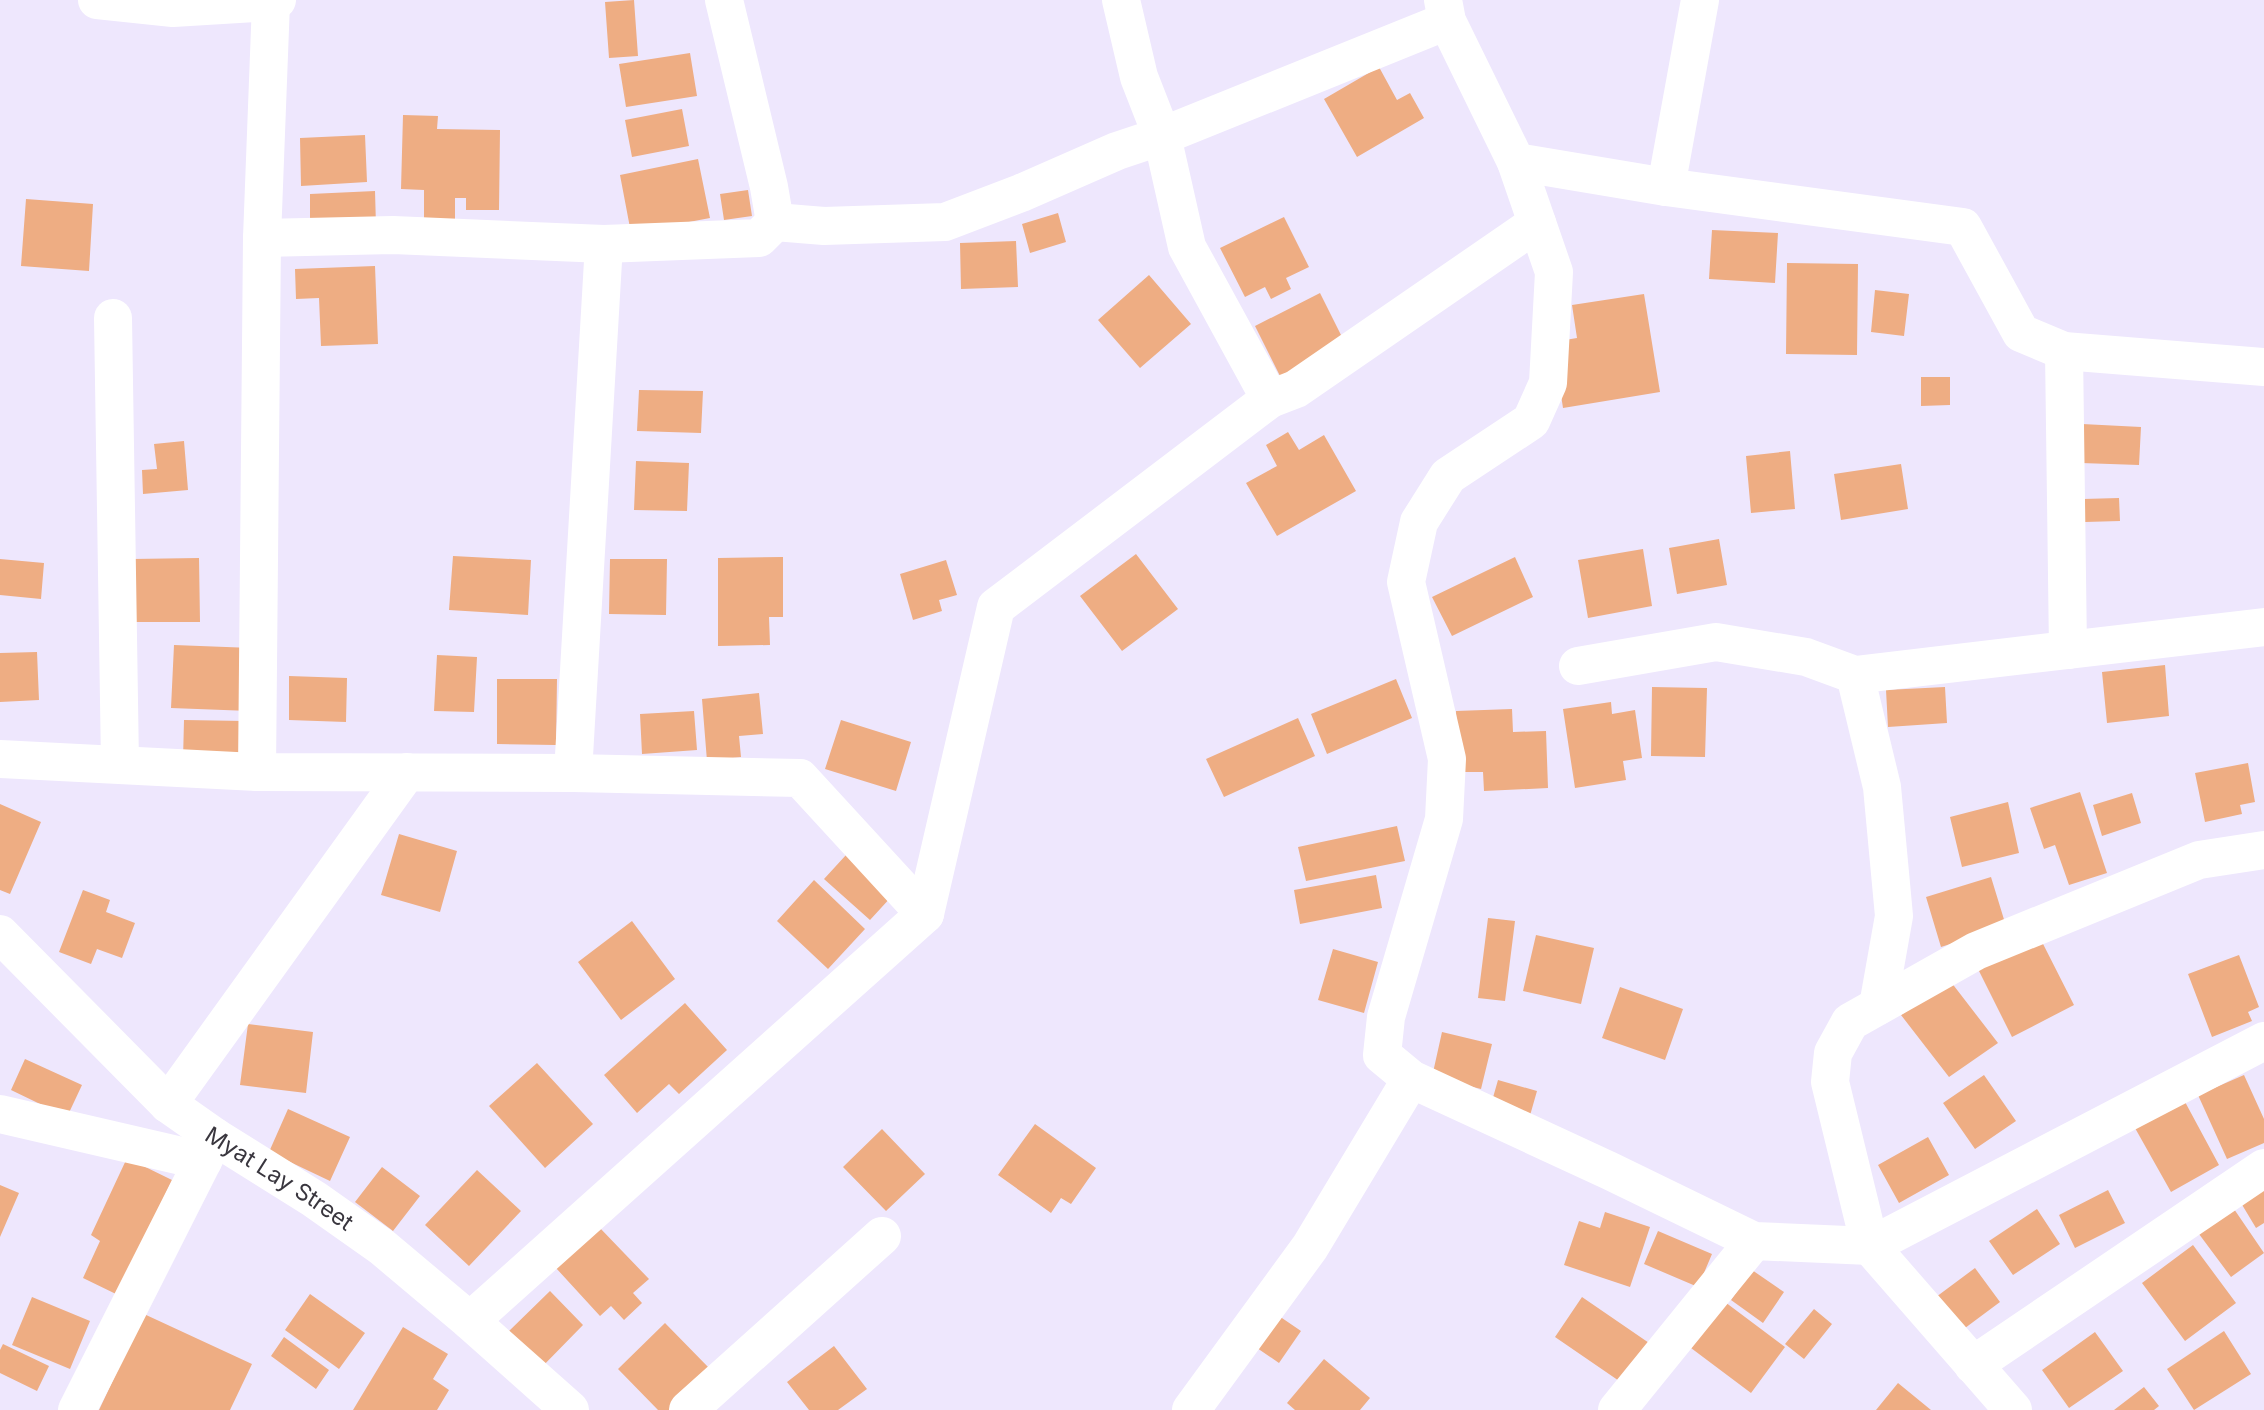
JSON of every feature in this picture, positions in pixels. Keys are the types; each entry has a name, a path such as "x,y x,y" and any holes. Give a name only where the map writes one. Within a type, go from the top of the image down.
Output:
{"street":[{"path":"97,0 173,8 274,1 262,238 257,772"},
{"path":"724,0 775,222"},
{"path":"1121,0 1139,76 1162,136 1187,247 1270,399"},
{"path":"1666,187 1700,0"},
{"path":"262,238 393,234 604,244 759,238 775,222 824,226 945,222 1021,193 1117,151 1162,136 1445,11 1516,162 1554,272 1548,383 1531,421 1448,476 1419,522 1406,582 1447,759 1444,819 1386,1017 1382,1055 1411,1079 1754,1241 1870,1246 2264,1041"},
{"path":"1516,162 1666,187 1963,227 2021,332 2064,351 2264,367"},
{"path":"470,1321 925,914 996,607 1270,399 1296,389 1537,223"},
{"path":"573,773 604,244"},
{"path":"113,318 120,764"},
{"path":"2064,351 2068,650"},
{"path":"1578,666 1716,642 1806,657 1855,675 2264,627"},
{"path":"1855,675 1882,787 1894,916 1878,1006"},
{"path":"0,759 257,772 573,773 800,778 925,914"},
{"path":"167,1104 407,772"},
{"path":"2011,1409 1870,1246 1830,1082 1833,1053 1850,1022 1976,951 2199,860 2264,850"},
{"name":"Myat Lay Street","path":"0,934 209,1149 314,1199 382,1247 570,1410"},
{"path":"1191,1410 1310,1247 1411,1079"},
{"path":"0,1114 209,1149 77,1410"},
{"path":"1973,1365 2264,1168"},
{"path":"688,1410 881,1236"},
{"path":"1617,1410 1754,1241"}],"building":[{"path":"634,0 638,56 609,58 605,2"},
{"path":"690,53 697,96 626,107 619,64"},
{"path":"1379,67 1397,100 1410,93 1424,118 1357,157 1324,99"},
{"path":"682,109 689,146 632,157 625,120"},
{"path":"403,115 438,116 437,129 500,130 499,210 466,210 466,198 455,198 455,220 424,220 424,190 401,189"},
{"path":"365,135 367,182 301,186 300,138"},
{"path":"698,159 710,218 631,233 620,175"},
{"path":"748,190 752,216 724,220 720,194"},
{"path":"375,191 376,226 310,228 310,194"},
{"path":"26,199 93,204 89,271 21,266"},
{"path":"1058,213 1066,242 1030,253 1022,224"},
{"path":"1284,217 1309,267 1286,278 1291,289 1271,299 1265,287 1245,297 1220,248"},
{"path":"1712,230 1778,233 1775,283 1709,279"},
{"path":"1016,241 1018,287 961,289 960,243"},
{"path":"1787,263 1858,264 1857,355 1786,354"},
{"path":"375,266 378,344 321,346 319,298 296,299 295,269"},
{"path":"1149,275 1191,324 1140,368 1098,320"},
{"path":"1875,290 1909,294 1904,336 1871,332"},
{"path":"1320,293 1345,343 1280,376 1255,326"},
{"path":"1644,294 1660,392 1563,408 1553,342 1577,338 1572,305"},
{"path":"1921,377 1950,377 1950,405 1921,406"},
{"path":"639,390 703,391 701,433 637,431"},
{"path":"2082,424 2141,427 2139,465 2081,463"},
{"path":"1288,432 1299,450 1324,435 1356,491 1277,536 1246,483 1277,466 1266,445"},
{"path":"184,441 188,490 143,494 142,470 157,469 154,444"},
{"path":"1790,451 1795,509 1751,513 1746,456"},
{"path":"636,461 689,463 687,511 634,510"},
{"path":"1901,464 1908,509 1841,520 1834,474"},
{"path":"2119,498 2120,521 2085,522 2083,499"},
{"path":"1719,539 1727,585 1677,594 1669,548"},
{"path":"1643,549 1652,606 1588,618 1578,560"},
{"path":"1136,554 1178,609 1122,651 1080,596"},
{"path":"453,556 531,560 528,615 449,610"},
{"path":"783,557 783,617 769,617 770,645 718,646 718,558"},
{"path":"1515,557 1533,597 1452,636 1432,597"},
{"path":"199,558 200,622 132,622 132,559"},
{"path":"0,559 44,563 41,599 0,595"},
{"path":"610,559 667,559 666,615 609,614"},
{"path":"946,560 957,595 939,600 942,611 913,620 900,574"},
{"path":"174,645 252,648 250,711 171,708"},
{"path":"37,652 39,700 0,702 0,653"},
{"path":"437,655 477,657 474,712 434,711"},
{"path":"2165,665 2169,716 2107,723 2102,672"},
{"path":"289,676 347,678 346,722 289,720"},
{"path":"497,679 557,679 556,745 497,744"},
{"path":"1396,679 1412,718 1327,754 1311,714"},
{"path":"1652,687 1707,688 1705,757 1651,756"},
{"path":"1945,687 1947,723 1888,727 1886,690"},
{"path":"759,693 763,734 739,736 741,757 707,761 702,699"},
{"path":"1611,702 1612,714 1635,710 1642,758 1623,761 1626,780 1575,788 1563,709"},
{"path":"1512,709 1513,732 1546,731 1548,788 1484,791 1483,772 1458,772 1456,711"},
{"path":"694,711 697,750 642,754 640,714"},
{"path":"1298,718 1315,756 1224,797 1206,759"},
{"path":"184,720 244,721 244,761 183,760"},
{"path":"841,720 911,742 896,791 825,769"},
{"path":"2248,763 2255,802 2240,805 2242,814 2205,822 2195,773"},
{"path":"2080,792 2107,873 2069,885 2055,845 2044,849 2030,808"},
{"path":"2132,793 2141,823 2102,836 2093,805"},
{"path":"2008,802 2019,853 1962,867 1950,817"},
{"path":"0,804 41,822 10,894 0,890"},
{"path":"1397,826 1405,861 1306,881 1298,847"},
{"path":"399,834 457,851 440,912 381,895"},
{"path":"846,855 892,896 870,920 824,879"},
{"path":"1376,875 1382,908 1300,924 1294,890"},
{"path":"1991,877 2006,926 1941,947 1926,897"},
{"path":"814,880 865,929 828,969 777,921"},
{"path":"83,890 110,900 106,912 135,923 122,958 97,949 91,964 59,952"},
{"path":"1488,918 1515,921 1505,1001 1478,998"},
{"path":"632,921 675,979 621,1020 578,962"},
{"path":"2038,934 2074,1005 2012,1037 1976,965"},
{"path":"1536,935 1594,948 1581,1004 1523,991"},
{"path":"1333,949 1378,962 1364,1013 1318,1000"},
{"path":"2239,955 2259,1007 2248,1012 2252,1021 2212,1037 2188,974"},
{"path":"1951,982 1998,1043 1949,1077 1901,1015"},
{"path":"1620,987 1683,1009 1665,1060 1602,1038"},
{"path":"685,1003 727,1050 679,1094 669,1084 637,1113 604,1075"},
{"path":"248,1024 313,1032 306,1093 240,1085"},
{"path":"1442,1032 1492,1044 1481,1089 1432,1077"},
{"path":"25,1059 82,1085 67,1117 11,1090"},
{"path":"537,1063 593,1124 545,1168 489,1106"},
{"path":"1984,1075 2016,1121 1975,1149 1943,1103"},
{"path":"2244,1075 2264,1119 2264,1143 2227,1159 2198,1095"},
{"path":"1498,1080 1537,1091 1529,1119 1490,1108"},
{"path":"2184,1100 2219,1165 2171,1192 2135,1128"},
{"path":"288,1109 350,1137 330,1181 269,1152"},
{"path":"1035,1124 1096,1168 1071,1204 1061,1198 1051,1213 998,1175"},
{"path":"882,1129 925,1174 886,1211 843,1167"},
{"path":"1928,1137 1949,1175 1899,1203 1878,1165"},
{"path":"127,1158 172,1180 118,1295 83,1278 100,1241 91,1235"},
{"path":"382,1167 420,1196 393,1231 355,1202"},
{"path":"477,1170 521,1211 469,1266 425,1225"},
{"path":"0,1185 19,1193 0,1237"},
{"path":"2108,1190 2125,1223 2075,1248 2059,1215"},
{"path":"2264,1190 2264,1223 2256,1228 2241,1203"},
{"path":"2037,1209 2060,1244 2013,1275 1989,1241"},
{"path":"2234,1209 2264,1253 2231,1277 2199,1234"},
{"path":"1605,1212 1650,1227 1630,1287 1564,1265 1579,1221 1600,1228"},
{"path":"599,1227 649,1279 633,1293 642,1303 624,1320 611,1306 600,1316 556,1268"},
{"path":"1658,1231 1712,1254 1698,1287 1644,1264"},
{"path":"2193,1245 2236,1303 2185,1341 2142,1283"},
{"path":"1975,1268 2000,1302 1957,1334 1932,1300"},
{"path":"1752,1270 1784,1292 1763,1323 1731,1300"},
{"path":"550,1291 583,1325 537,1372 503,1337"},
{"path":"310,1294 365,1333 339,1369 285,1330"},
{"path":"32,1297 90,1321 70,1369 12,1345"},
{"path":"1582,1297 1652,1345 1625,1385 1555,1337"},
{"path":"1725,1302 1785,1347 1751,1393 1691,1348"},
{"path":"1814,1309 1832,1324 1804,1359 1785,1344"},
{"path":"144,1314 252,1364 230,1410 99,1410"},
{"path":"1279,1316 1301,1331 1279,1363 1257,1348"},
{"path":"665,1323 710,1369 669,1410 658,1410 618,1369"},
{"path":"403,1327 448,1354 433,1379 449,1390 437,1410 353,1410"},
{"path":"2224,1331 2251,1374 2194,1410 2167,1369"},
{"path":"2095,1332 2123,1371 2069,1408 2042,1370"},
{"path":"284,1337 329,1370 316,1389 271,1356"},
{"path":"3,1344 49,1366 37,1391 0,1373 0,1350"},
{"path":"834,1346 867,1389 838,1410 809,1410 787,1382"},
{"path":"1324,1359 1370,1398 1360,1410 1295,1410 1287,1403"},
{"path":"1898,1383 1931,1410 1876,1410"},
{"path":"2144,1387 2159,1406 2154,1410 2114,1410"}]}
